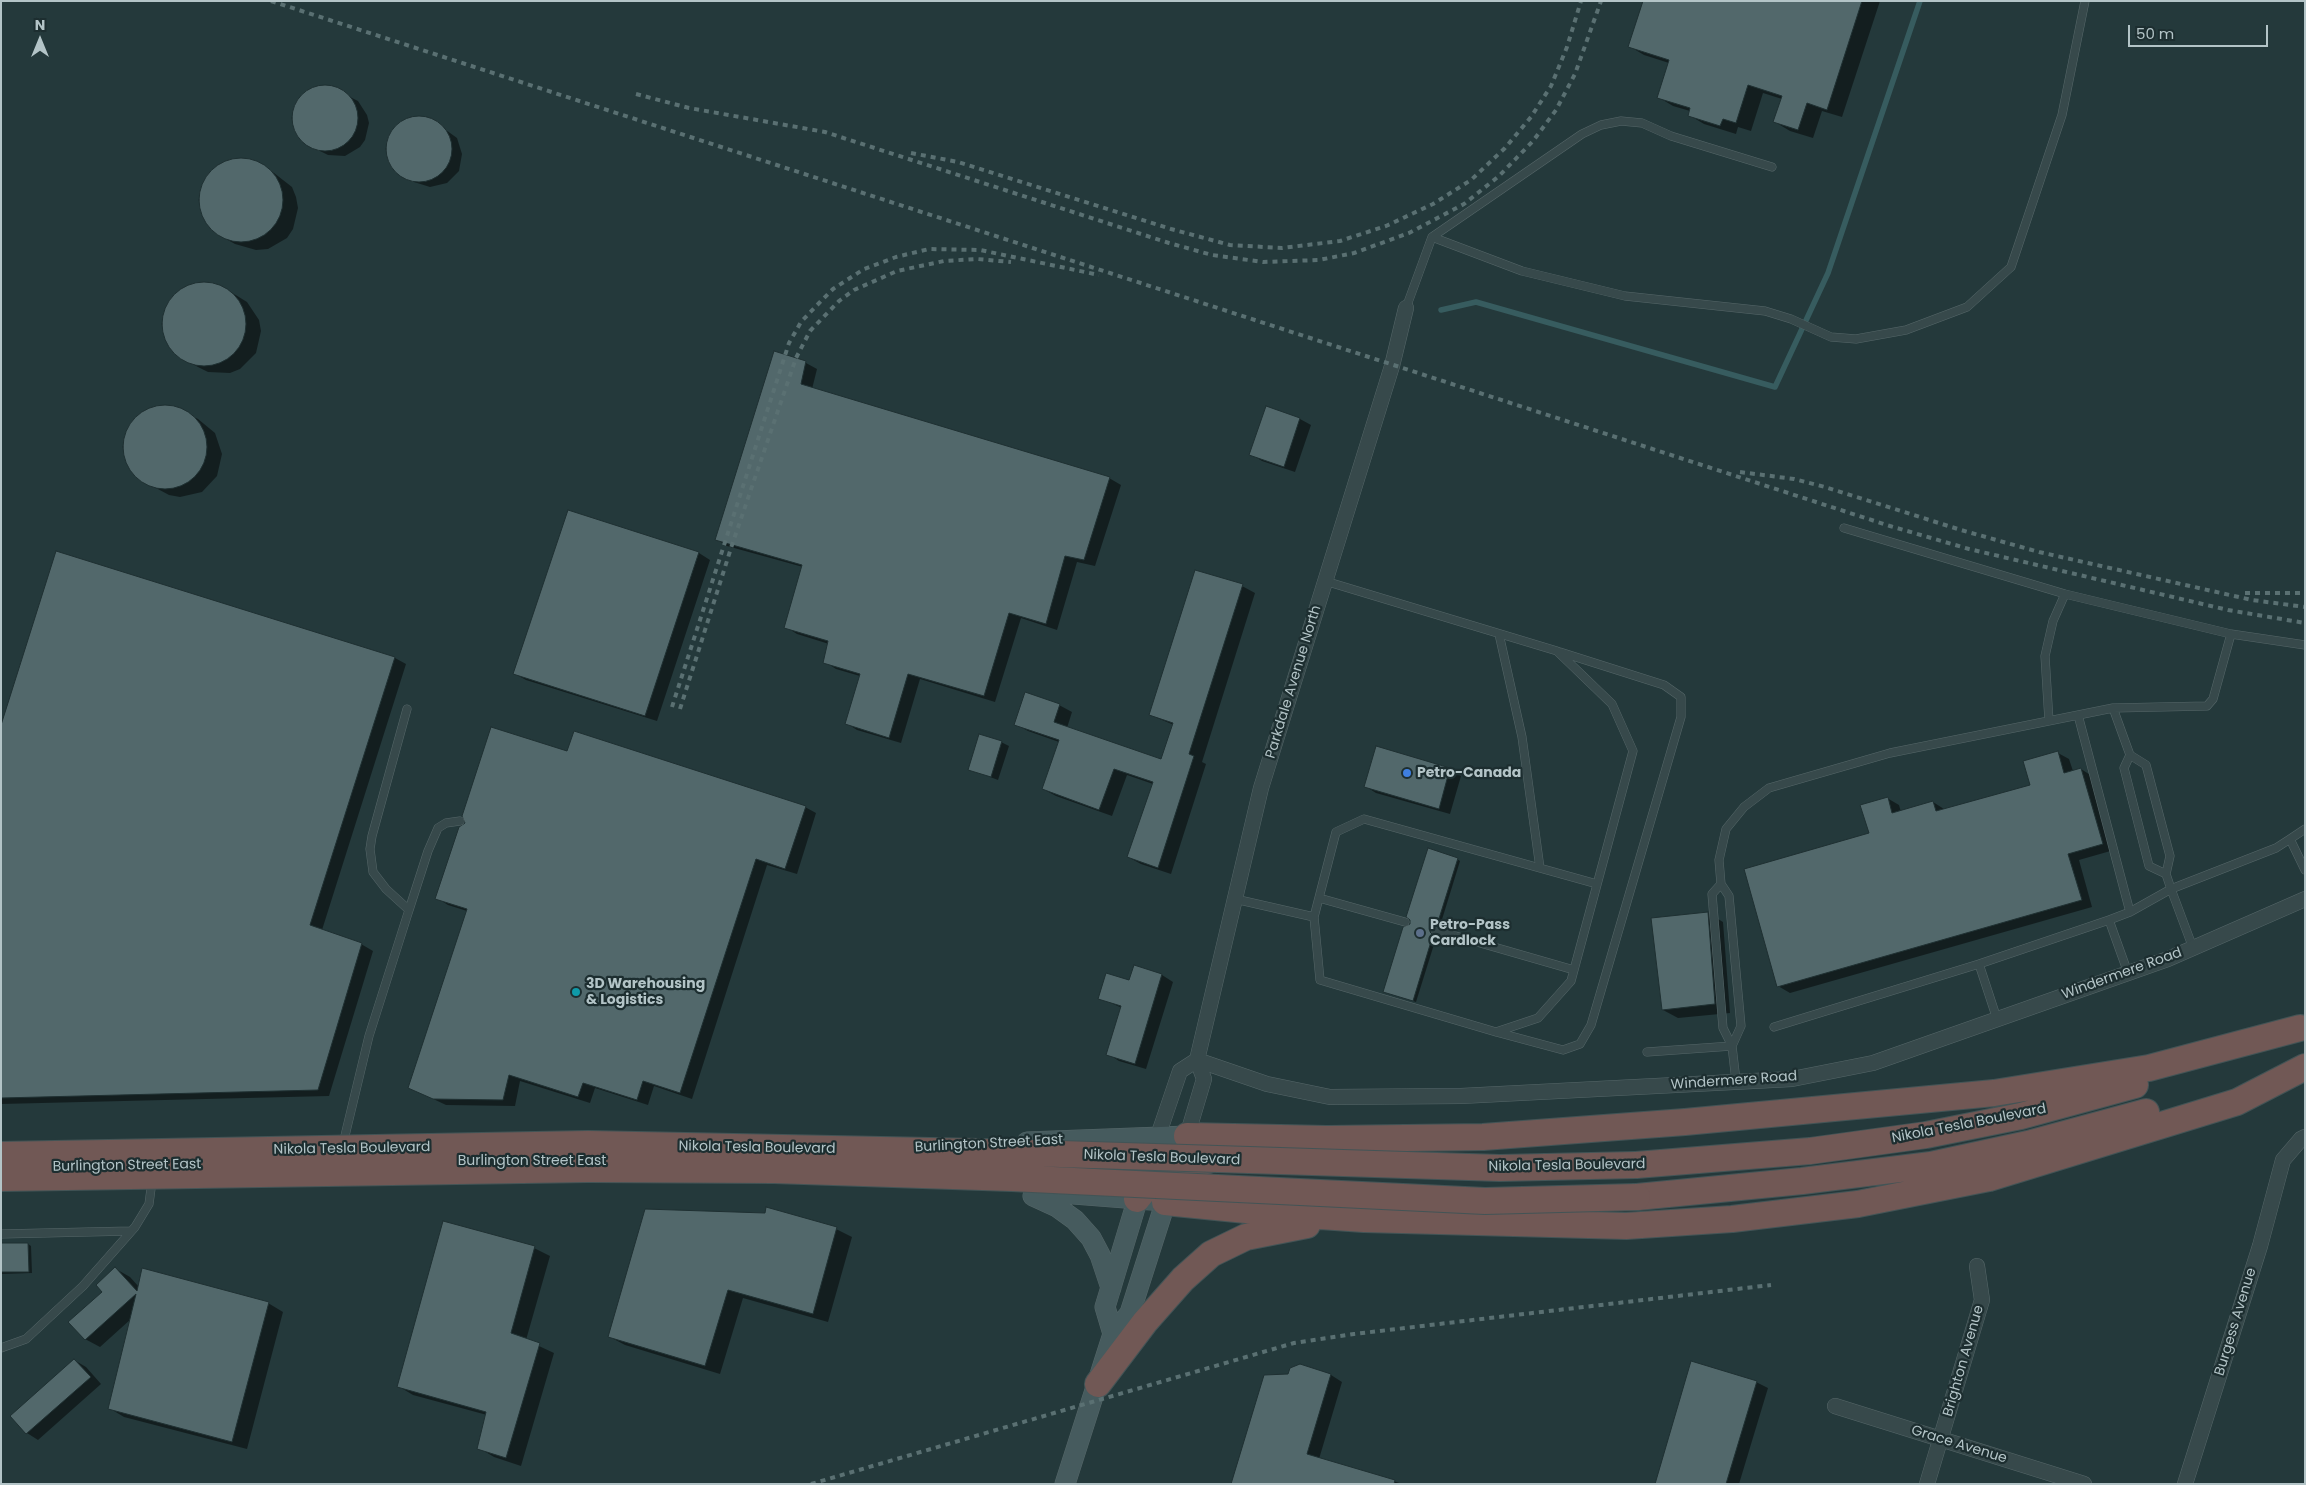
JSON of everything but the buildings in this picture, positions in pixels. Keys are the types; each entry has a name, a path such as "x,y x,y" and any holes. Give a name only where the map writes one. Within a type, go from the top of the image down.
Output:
{"highway":[{"path":"1187,1136 1327,1138 1493,1137 1685,1122 1994,1093 2149,1068 2302,1027"},
{"name":"Nikola Tesla Boulevard","path":"1,1155 588,1144 1030,1153 1500,1168 1636,1165 1810,1151 1926,1135 2021,1116 2160,1078 2229,1056 2302,1027"},
{"path":"1165,1202 1277,1214 1364,1219 1626,1226 1732,1219 1858,1204 1999,1175 2237,1102 2305,1066"},
{"name":"Nikola Tesla Boulevard","path":"1,1178 588,1169 774,1170 1012,1178 1485,1201 1637,1197 1802,1181 1932,1165 2028,1144 2305,1066"},
{"path":"1137,1199 1152,1183 1176,1169 1221,1158 1327,1138"},
{"path":"1098,1384 1145,1322 1183,1279 1211,1254 1246,1237 1301,1226 1364,1219"}],"main road":[{"path":"1113,1334 1105,1307 1158,1136"},
{"name":"Burlington Street East","path":"1,1168 647,1160 852,1162 920,1146 1187,1136"},
{"path":"919,1180 1008,1173 1147,1169 1162,1163 1174,1154 1187,1136"},
{"name":"Parkdale Avenue North","path":"1065,1484 1113,1334 1130,1313 1187,1136"},
{"name":"Burlington Street East","path":"852,1162 919,1180 1165,1202"},
{"path":"1020,1190 1057,1207 1075,1220 1091,1238 1100,1255 1111,1288"}],"street":[{"name":"Parkdale Avenue North","path":"1187,1136 1204,1079 1197,1060 1261,788 1392,366 1406,308"},
{"name":"Windermere Road","path":"1197,1060 1267,1084 1330,1097 1461,1096 1792,1078 1874,1063 2128,973 2193,948 2305,899"},
{"path":"1158,1136 1180,1071 1197,1060"},
{"name":"Burgess Avenue","path":"2185,1484 2260,1246 2282,1160 2300,1138 2305,1137"},
{"name":"Brighton Avenue","path":"1927,1484 1982,1300 1977,1266"},
{"name":"Grace Avenue","path":"1835,1406 2084,1484"}],"lane":[{"path":"1432,237 1522,271 1625,296 1765,311 1791,319 1831,337 1856,339 1906,330 1967,307 2011,267 2062,115 2085,1"},
{"path":"1406,308 1432,237 1582,134 1611,123 1642,123 1670,136 1772,167"},
{"path":"1844,528 2065,594 2230,634 2305,645"},
{"path":"1325,581 1557,651 1664,686 1681,697 1682,717 1590,1025 1580,1044 1563,1050 1320,980 1314,917 1336,832 1364,819 1597,884"},
{"path":"2049,721 2045,656 2053,621 2065,594"},
{"path":"1499,634 1522,737 1540,868"},
{"path":"1732,1046 1740,1026 1729,896 1721,884 1719,860 1726,829 1744,807 1769,788 1890,753 2114,708 2207,706 2213,699 2230,634"},
{"path":"1496,1032 1538,1018 1571,980 1633,751 1612,704 1557,651"},
{"path":"2114,708 2130,754 2146,765 2170,856 2166,874 2193,948"},
{"path":"408,709 370,849 373,872 386,889 409,910"},
{"path":"2078,715 2130,912"},
{"path":"2130,754 2124,768 2149,866 2166,874"},
{"path":"341,1154 356,1082 369,1036 428,851 438,828 446,823 460,821"},
{"path":"1774,1027 1979,964 2109,920 2130,912 2171,889 2276,848 2305,830"},
{"path":"2290,839 2305,870"},
{"path":"1721,884 1712,894 1723,1028 1732,1046 1736,1081"},
{"path":"1319,898 1405,922"},
{"path":"1235,899 1314,917"},
{"path":"2109,920 2128,973"},
{"path":"1435,930 1574,970"},
{"path":"1979,964 1997,1019"},
{"path":"1647,1052 1732,1046"},
{"path":"1,1348 26,1339 83,1286 131,1231 149,1204 154,1165"},
{"path":"1,1234 131,1231"}],"waterway":[{"path":"1441,310 1476,302 1775,387 1828,273 1920,1"}],"railway":[{"path":"271,1 1890,526 1969,549 2228,610 2305,623"},
{"path":"911,153 958,162 1171,229 1230,245 1282,248 1340,241 1386,226 1433,204 1471,180 1505,148 1531,117 1551,86 1567,47 1581,1"},
{"path":"636,94 689,108 825,132 1169,243 1212,255 1263,262 1319,260 1354,253 1409,233 1464,204 1499,176 1533,141 1556,110 1575,74 1601,1"},
{"path":"672,707 789,343 801,322 821,301 833,289 864,269 896,257 929,249 980,250 1099,275"},
{"path":"680,709 732,545 796,358 810,331 839,301 854,290 897,271 944,261 977,259 1011,262"},
{"path":"1740,472 1794,479 1825,487 1961,530 2039,552 2252,600 2305,607"},
{"path":"2245,593 2305,593"},
{"path":"811,1484 1294,1343 1354,1334 1771,1285"}],"place":[{"name":"Petro-Canada","path":"1407,773"},
{"name":"Petro-Pass Cardlock","path":"1420,933"},
{"name":"3D Warehousing & Logistics","path":"576,992"}]}
